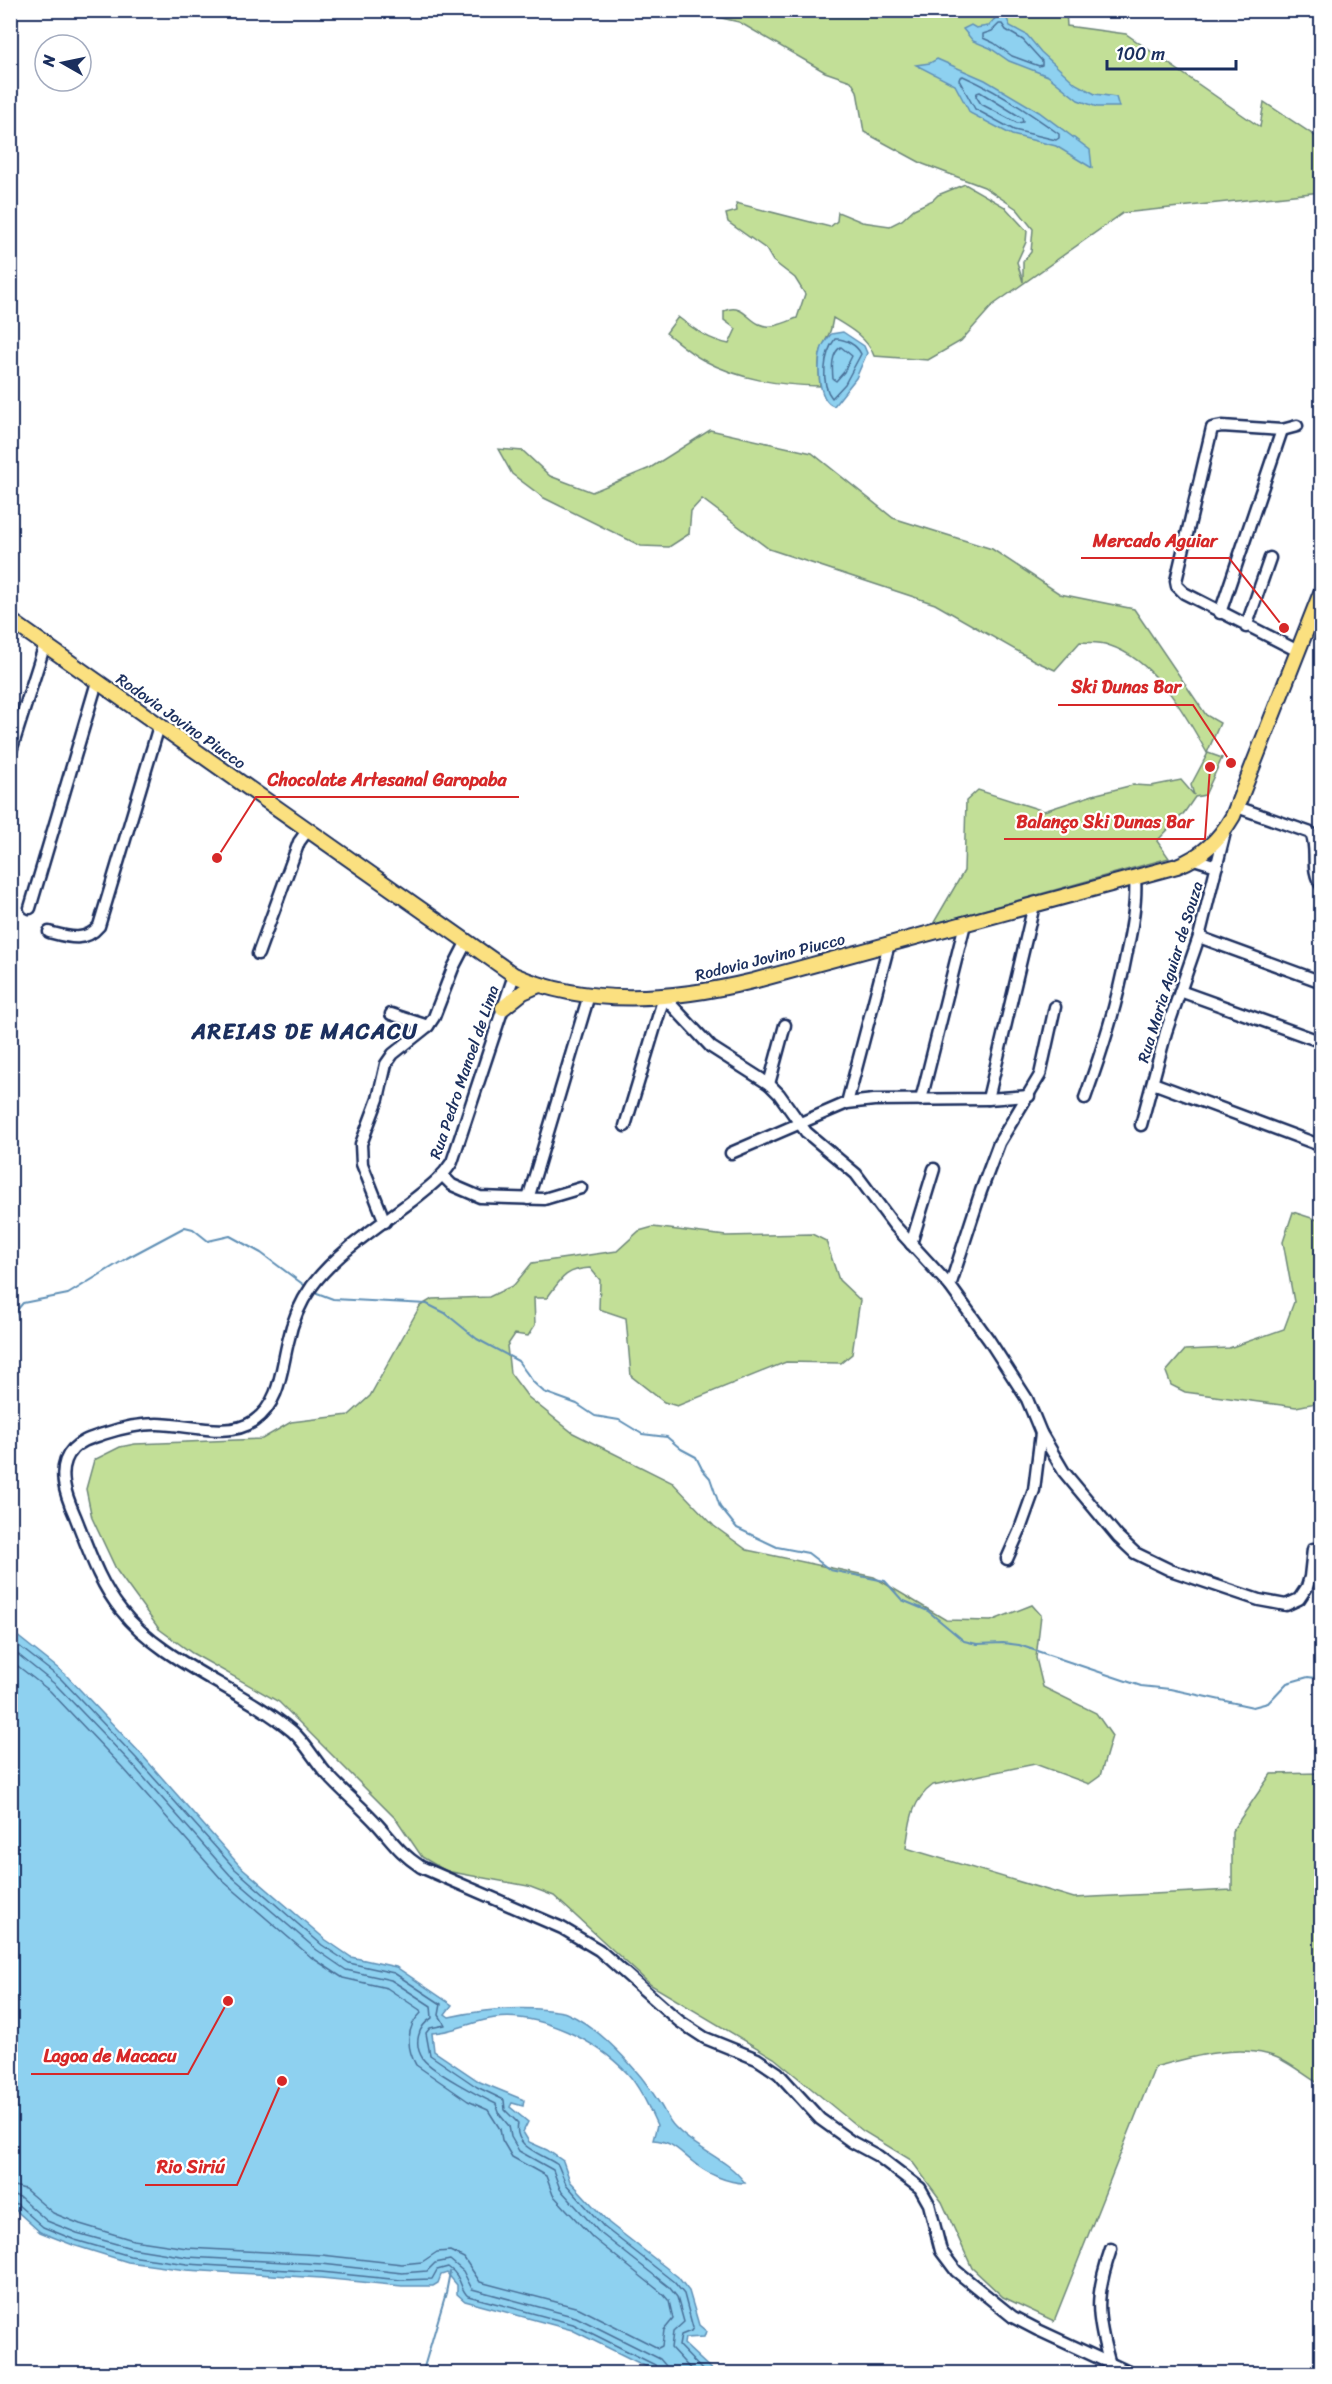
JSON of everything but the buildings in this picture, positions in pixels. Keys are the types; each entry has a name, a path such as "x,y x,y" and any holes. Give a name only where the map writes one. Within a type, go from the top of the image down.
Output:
{"main road":[{"name":"Rodovia Jovino Piucco","path":"10,620 514,975 539,985 589,995 664,997 742,984 1135,878 1194,859 1211,846 1226,828 1237,807 1322,590"},
{"path":"503,1008 523,992 539,985"}],"street":[{"path":"1297,426 1282,430 1222,426 1212,428 1177,575 1177,586 1184,593 1246,627 1298,651"},
{"path":"1221,613 1282,430"},
{"path":"1246,627 1270,558"},
{"path":"10,754 45,644"},
{"path":"30,908 97,682"},
{"path":"49,932 80,938 87,936 99,926 159,726"},
{"path":"1237,807 1311,833 1315,848 1315,875 1322,886"},
{"name":"Rua Maria Aguiar de Souza","path":"1141,1125 1166,1032 1199,937 1226,828"},
{"path":"258,954 299,842 307,831"},
{"path":"1194,859 1217,866"},
{"path":"1085,1098 1118,1000 1130,937 1135,878"},
{"path":"988,1099 1034,905"},
{"path":"921,1100 965,924"},
{"path":"1199,937 1322,982"},
{"path":"385,1222 362,1164 361,1144 378,1099 386,1064 393,1054 428,1026 434,1017 453,968 466,943"},
{"path":"847,1103 889,944"},
{"name":"Rua Pedro Manoel de Lima","path":"514,975 456,1153 443,1176 335,1262 312,1286 292,1325 279,1383 272,1402 262,1415 252,1423 223,1430 171,1425 127,1426 83,1441 71,1451 63,1471 66,1494 107,1590 123,1612 146,1636 186,1663 265,1710 295,1733 327,1773 378,1825 402,1855 421,1867 562,1928 599,1950 679,2021 705,2038 757,2059 778,2073 820,2119 852,2142 878,2156 920,2188 929,2204 941,2251 956,2271 1013,2317 1133,2373"},
{"path":"1180,991 1322,1042"},
{"path":"528,1199 589,995"},
{"path":"625,1126 664,997 711,1047 769,1084 816,1142 856,1174 911,1244 950,1286 989,1340 1027,1400 1041,1433 1064,1472 1118,1538 1135,1553 1149,1562 1259,1600 1286,1605 1299,1599 1306,1587 1310,1577 1313,1549"},
{"path":"950,1286 994,1154 1040,1075 1055,1007"},
{"path":"392,1014 428,1026"},
{"path":"769,1084 785,1025"},
{"path":"1153,1083 1322,1146"},
{"path":"731,1153 847,1103 988,1099 1029,1095"},
{"path":"911,1244 934,1169"},
{"path":"443,1176 452,1185 473,1196 544,1199 581,1188"},
{"path":"1007,1559 1034,1490 1041,1433"},
{"path":"1109,2361 1099,2325 1098,2292 1111,2249"}],"green space":[{"path":"691,11 1066,11 1067,26 1126,34 1260,127 1264,102 1321,140 1321,192 1123,213 993,305 961,341 928,360 874,356 862,338 833,318 820,355 820,386 775,383 746,377 703,360 666,333 678,317 702,334 729,344 736,329 724,320 724,311 740,310 764,326 778,325 797,318 805,294 795,278 773,261 766,249 728,222 726,214 737,211 736,203 830,227 837,221 838,212 862,222 890,226 938,195 965,184 1005,207 1027,231 1026,242 1017,262 1023,282 1023,262 1031,252 1033,229 1017,209 984,187 923,164 864,132 857,91 851,81 825,72 739,22"},
{"path":"710,430 812,453 893,518 992,549 1060,594 1134,609 1206,715 1220,723 1207,753 1189,721 1167,690 1154,675 1125,652 1108,645 1080,642 1055,670 935,604 769,549 702,499 691,511 689,534 669,547 641,546 544,498 512,474 498,449 523,451 550,476 592,492 650,468"},
{"path":"1208,753 1222,758 1205,795 1195,797 1184,813 1157,841 1169,858 933,924 964,871 966,801 978,790 1044,811 1133,785 1151,786 1181,780 1194,795 1191,785"},
{"path":"1293,1212 1321,1221 1321,1402 1296,1407 1185,1392 1171,1385 1166,1372 1185,1350 1229,1348 1284,1329 1294,1302 1283,1242"},
{"path":"653,1227 726,1236 812,1234 826,1241 839,1280 860,1300 852,1354 841,1363 786,1362 677,1406 664,1402 631,1376 626,1318 599,1309 600,1280 590,1268 582,1269 564,1276 547,1298 534,1298 535,1325 528,1336 515,1334 507,1346 510,1373 528,1397 573,1433 673,1483 714,1526 747,1550 874,1577 946,1620 991,1621 1032,1605 1041,1615 1036,1658 1043,1687 1096,1713 1112,1736 1100,1776 1089,1784 1035,1764 933,1785 916,1805 910,1821 906,1848 1074,1898 1232,1890 1232,1831 1271,1774 1321,1773 1321,2085 1278,2058 1249,2051 1216,2053 1155,2067 1054,2321 1003,2297 972,2268 942,2202 911,2160 863,2131 774,2058 651,1985 554,1896 528,1886 446,1871 422,1857 397,1820 279,1702 192,1653 159,1629 117,1571 92,1518 86,1489 94,1460 120,1447 135,1444 262,1439 291,1422 349,1415 370,1396 420,1306 432,1299 489,1297 514,1285 532,1263 617,1251 639,1231"}],"water":[{"path":"1001,12 1010,26 1027,35 1041,52 1076,84 1095,94 1116,97 1119,107 1097,107 1078,100 1048,76 1009,61 990,48 973,41 963,29 971,25 976,28 988,26"},
{"path":"937,59 985,80 1039,112 1090,150 1092,168 1056,146 1012,135 970,113 955,85 916,65 930,63"},
{"path":"843,332 864,346 867,353 856,378 834,406 828,403 821,388 819,360 823,345 831,334"},
{"path":"11,1631 65,1674 141,1754 239,1865 326,1940 351,1957 396,1967 452,2005 445,2014 449,2017 523,2008 560,2011 585,2023 613,2046 629,2063 683,2135 737,2174 745,2183 725,2180 711,2174 670,2144 653,2140 657,2125 632,2079 615,2061 567,2031 549,2024 512,2017 487,2019 448,2031 432,2033 434,2051 480,2082 524,2100 523,2106 512,2103 510,2107 528,2122 523,2132 529,2142 563,2161 570,2181 609,2223 678,2277 689,2291 699,2325 706,2331 704,2337 685,2338 684,2344 715,2373 659,2373 572,2330 465,2301 457,2294 457,2285 447,2273 441,2275 438,2283 433,2286 402,2286 321,2278 186,2270 128,2262 40,2232 11,2206"}],"waterway":[{"path":"10,1330 17,1310 23,1303 68,1294 127,1258 185,1227 193,1229 208,1241 230,1236 261,1253 304,1285"},
{"path":"317,1293 333,1299 427,1304 445,1313 477,1339 518,1361 534,1383 544,1392 577,1404 595,1416 619,1420 642,1434 667,1437 681,1449 696,1457 710,1478 720,1507 737,1528 777,1547 808,1553 830,1570 885,1581 902,1600 928,1611 964,1641 977,1644 1019,1645 1141,1686 1170,1689 1253,1707 1268,1703 1287,1683 1308,1677 1322,1679"},
{"path":"422,2374 450,2272"}],"place":[{"name":"Mercado Aguiar","path":"1284,628"},
{"name":"Ski Dunas Bar","path":"1231,763"},
{"name":"Balanço Ski Dunas Bar","path":"1210,767"},
{"name":"Chocolate Artesanal Garopaba","path":"217,858"},
{"name":"Lagoa de Macacu","path":"228,2001"},
{"name":"Rio Siriú","path":"282,2081"}],"district":[{"name":"AREIAS DE MACACU","path":"305,1031"}]}
